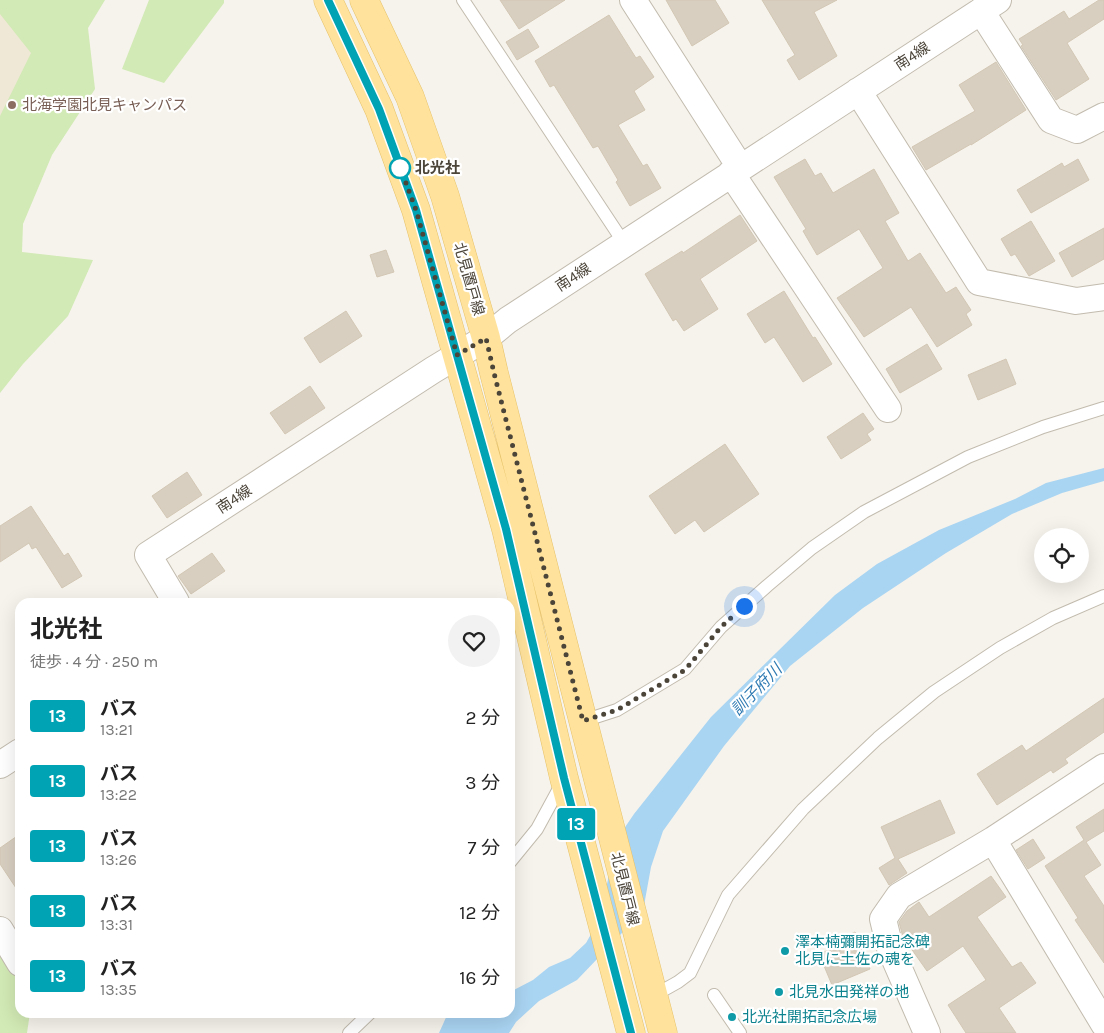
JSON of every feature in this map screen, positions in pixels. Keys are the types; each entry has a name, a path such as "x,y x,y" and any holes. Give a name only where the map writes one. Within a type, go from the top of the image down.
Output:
{"main road":[{"name":"北見置戸線","path":"328,0 379,109 416,210 506,529 566,787 628,1026"},
{"name":"北見置戸線","path":"364,0 410,97 445,196 486,338 663,1033"}],"street":[{"path":"633,0 736,170 888,410"},
{"name":"南4線","path":"174,598 148,555 486,338 508,320 993,3"},
{"path":"993,3 1052,120 1078,130 1104,116"},
{"path":"858,91 979,282 1076,301 1104,297"},
{"path":"0,765 15,755"},
{"path":"927,1033 890,948 884,918 899,896 993,840 1104,767"},
{"path":"993,840 1104,1024"}],"lane":[{"path":"463,0 624,244"},
{"path":"583,721 617,710 685,670 721,627 767,586 812,548 864,512 968,457 1044,427 1104,408"},
{"path":"651,991 678,982 690,973 728,895 803,809 878,738 934,692 1000,648 1054,618 1104,596"},
{"path":"515,856 537,829 566,787"},
{"path":"714,995 740,1033"},
{"path":"349,1033 365,1018"}],"shaded area":[{"name":"北海学園北見キャンパス","path":"0,0 49,56 0,154"}],"green space":[{"path":"0,0 105,0 88,28 95,89 52,155 23,224 22,252 93,260 68,316 23,364 0,393 0,116 31,53 0,14"},
{"path":"149,0 224,0 224,3 164,83 122,69"},
{"path":"13,949 15,953 15,1018 29,1018 27,1033 0,1033 0,957"}],"water":[{"name":"訓子府川","path":"1104,468 1104,481 1062,493 1012,514 946,553 863,608 790,666 724,746 663,831 651,867 643,911 577,980 539,1001 516,1022 509,1033 439,1033 446,1018 515,1018 515,989 533,980 549,967 570,958 586,943 599,920 617,839 634,814 711,717 835,595 877,564 939,530 1015,499 1046,483"}],"building":[{"path":"500,0 565,0 519,29"},
{"path":"666,0 715,0 729,23 692,46"},
{"path":"762,0 837,0 814,12 837,56 799,80 787,60 795,55"},
{"path":"1099,0 1104,0 1104,19 1067,43 1089,79 1056,100 1021,46 1023,45 1019,39 1064,11 1069,19"},
{"path":"609,15 636,58 640,56 654,77 634,91 645,110 618,125 643,166 647,164 661,188 630,206 616,182 618,180 598,146 593,148 554,85 550,87 535,61"},
{"path":"528,29 539,47 517,60 506,42"},
{"path":"996,62 1026,110 971,145 926,170 912,147 975,111 959,85"},
{"path":"805,159 815,176 821,173 833,193 874,169 899,213 885,221 908,261 920,253 946,293 956,287 971,310 966,314 972,325 937,347 911,307 864,337 837,298 883,268 859,229 817,255 803,231 806,229 774,177"},
{"path":"1078,159 1089,180 1031,213 1017,190 1062,163 1064,167"},
{"path":"740,215 757,241 700,279 718,309 684,331 676,319 673,321 645,274 682,251 683,253"},
{"path":"1031,221 1055,261 1029,276 1015,254 1011,256 1001,239"},
{"path":"1104,228 1104,259 1072,277 1059,253"},
{"path":"386,250 394,272 377,277 370,255"},
{"path":"784,291 813,338 815,337 832,364 803,382 774,337 765,343 747,314"},
{"path":"346,311 362,336 320,363 304,338"},
{"path":"927,344 942,369 900,393 886,369"},
{"path":"1006,359 1016,384 978,400 968,375"},
{"path":"310,386 325,408 285,434 270,413"},
{"path":"863,413 874,429 867,434 871,440 841,459 827,437"},
{"path":"725,444 759,494 704,532 695,520 675,534 649,496"},
{"path":"187,472 202,495 167,518 152,496"},
{"path":"31,506 64,556 68,553 82,576 62,588 36,547 32,549 29,543 0,562 0,526"},
{"path":"212,553 225,571 191,594 178,576"},
{"path":"1104,698 1104,732 1065,759 1068,763 1053,773 1051,770 997,805 977,774 1022,745 1026,751"},
{"path":"940,800 955,833 898,859 907,873 889,885 879,868 895,858 881,827"},
{"path":"1104,809 1104,831 1086,842 1101,865 1084,876 1104,906 1104,963 1075,920 1078,918 1045,866 1084,840 1076,827"},
{"path":"15,838 15,886 0,864 0,848"},
{"path":"1033,839 1045,858 1028,869 1016,850"},
{"path":"991,876 1006,897 977,917 1012,967 1021,962 1036,983 999,1008 1016,1033 966,1033 948,1005 986,980 963,946 927,971 903,937 899,922 907,911 919,902 929,917"},
{"path":"855,932 870,969 832,985 819,954 836,947 833,942"}],"bus line":[{"name":"13","path":"328,0 379,109 416,210 506,529 564,778 631,1033"}],"place":[{"name":"北海学園北見キャンパス","path":"12,105"},
{"name":"北光社","path":"400,168"},
{"name":"澤本楠彌開拓記念碑 北見に土佐の魂を","path":"785,951"},
{"name":"北見水田発祥の地","path":"779,992"},
{"name":"北光社開拓記念広場","path":"732,1017"}],"route":[{"path":"400,168 416,210 457,355 486,338 583,721 617,710 685,670 721,627 744,606"}]}
